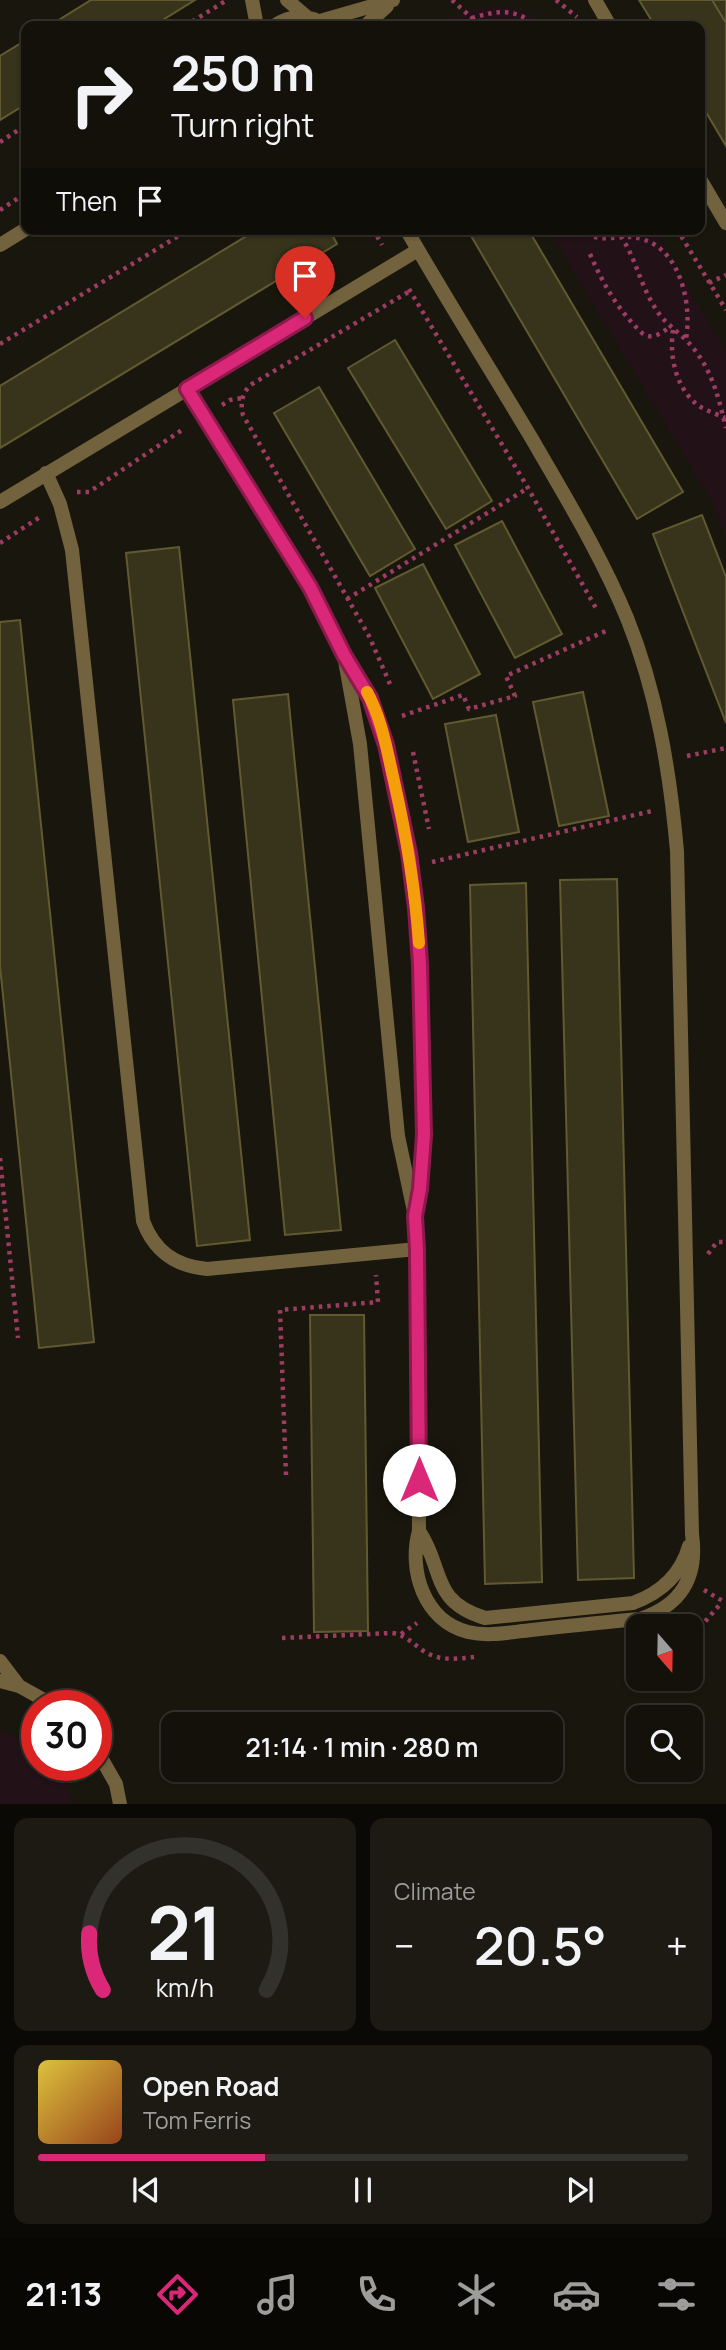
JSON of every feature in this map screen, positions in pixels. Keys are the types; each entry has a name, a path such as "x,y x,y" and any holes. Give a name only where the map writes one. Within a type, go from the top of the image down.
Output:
{"street":[{"path":"252,0 256,21"},
{"path":"287,0 318,21"},
{"path":"285,21 294,17 318,21 394,0"},
{"path":"371,21 394,0"},
{"path":"595,0 608,21"},
{"path":"705,187 726,223"},
{"path":"0,245 21,232"},
{"path":"344,655 362,765 398,1136 415,1216 419,1531 414,1557 419,1583 425,1598 448,1623 466,1631 491,1634 640,1619 655,1614 680,1594 693,1566 677,851 666,761 653,702 628,620 609,576 564,492 409,235"},
{"path":"0,502 418,250"},
{"path":"187,389 324,613 344,655 370,698 383,733 405,832 416,908 420,964 424,1135 415,1216"},
{"path":"46,473 60,504 72,550 143,1221 148,1234 166,1256 192,1268 207,1269 417,1249"},
{"path":"419,1531 431,1552 437,1575 447,1596 469,1613 485,1618 634,1603 647,1598 672,1579 688,1550 692,1534"},
{"path":"561,1611 561,1627"},
{"path":"0,1661 19,1686"},
{"path":"0,1681 26,1690"},
{"path":"112,1777 120,1804"}],"path":[{"path":"193,21 227,0"},
{"path":"452,0 472,18 480,21"},
{"path":"556,0 580,19"},
{"path":"470,21 472,18 496,11 515,12 528,21"},
{"path":"0,142 21,128"},
{"path":"0,210 21,196"},
{"path":"0,344 180,235"},
{"path":"376,235 528,488 601,618"},
{"path":"592,235 600,239 642,239 661,250 677,272 689,307 686,340"},
{"path":"620,235 636,262 653,305 706,365 725,417 726,428"},
{"path":"681,235 726,310"},
{"path":"590,254 601,280 616,304 642,333 656,336 672,328"},
{"path":"709,283 726,275"},
{"path":"390,686 369,636 243,415 242,398 252,384 410,291"},
{"path":"672,328 671,357 680,381 702,408 725,417"},
{"path":"0,543 79,491 89,492 203,416 230,400 242,398"},
{"path":"324,613 528,488"},
{"path":"402,716 463,695 469,709 515,696 506,676 628,620"},
{"path":"398,706 406,729"},
{"path":"410,741 428,817 430,839"},
{"path":"666,761 726,748"},
{"path":"431,851 432,862 673,806"},
{"path":"0,1158 18,1338"},
{"path":"286,1475 280,1310 378,1302 375,1253"},
{"path":"704,1623 722,1602"}],"shaded area":[{"path":"500,6 521,10 542,21 442,21 481,8"},
{"path":"552,235 657,235 726,352 726,537 710,498"},
{"path":"0,1730 21,1741 21,1781 62,1781 73,1804 0,1804"}],"building":[{"path":"91,0 195,0 161,21 57,21"},
{"path":"639,0 726,0 726,146 705,110 705,21 652,21"},
{"path":"639,0 712,0 726,23 726,146 705,110 705,21 652,21"},
{"path":"21,43 21,107 0,120 0,56"},
{"path":"248,235 332,235 337,244 0,448 0,386"},
{"path":"471,235 532,235 683,492 637,519"},
{"path":"395,340 492,501 446,529 348,368"},
{"path":"319,387 415,549 370,576 274,413"},
{"path":"702,515 726,577 726,723 653,534"},
{"path":"502,521 562,634 515,658 455,545"},
{"path":"179,547 250,1240 197,1246 126,553"},
{"path":"423,564 480,674 433,699 375,588"},
{"path":"20,620 94,1342 39,1348 0,966 0,622"},
{"path":"583,692 609,816 559,826 533,702"},
{"path":"288,694 341,1230 285,1235 233,700"},
{"path":"496,715 519,832 468,842 445,724"},
{"path":"617,879 634,1578 578,1580 560,880"},
{"path":"526,883 542,1582 485,1584 470,885"},
{"path":"310,1315 364,1315 368,1631 314,1632"}],"slow traffic":[{"path":"367,692 386,745 401,811 413,880 419,943"}],"route":[{"path":"305,318 187,389 310,587 344,655 370,698 386,745 401,811 416,908 420,964 424,1135 415,1216 419,1480"}]}
